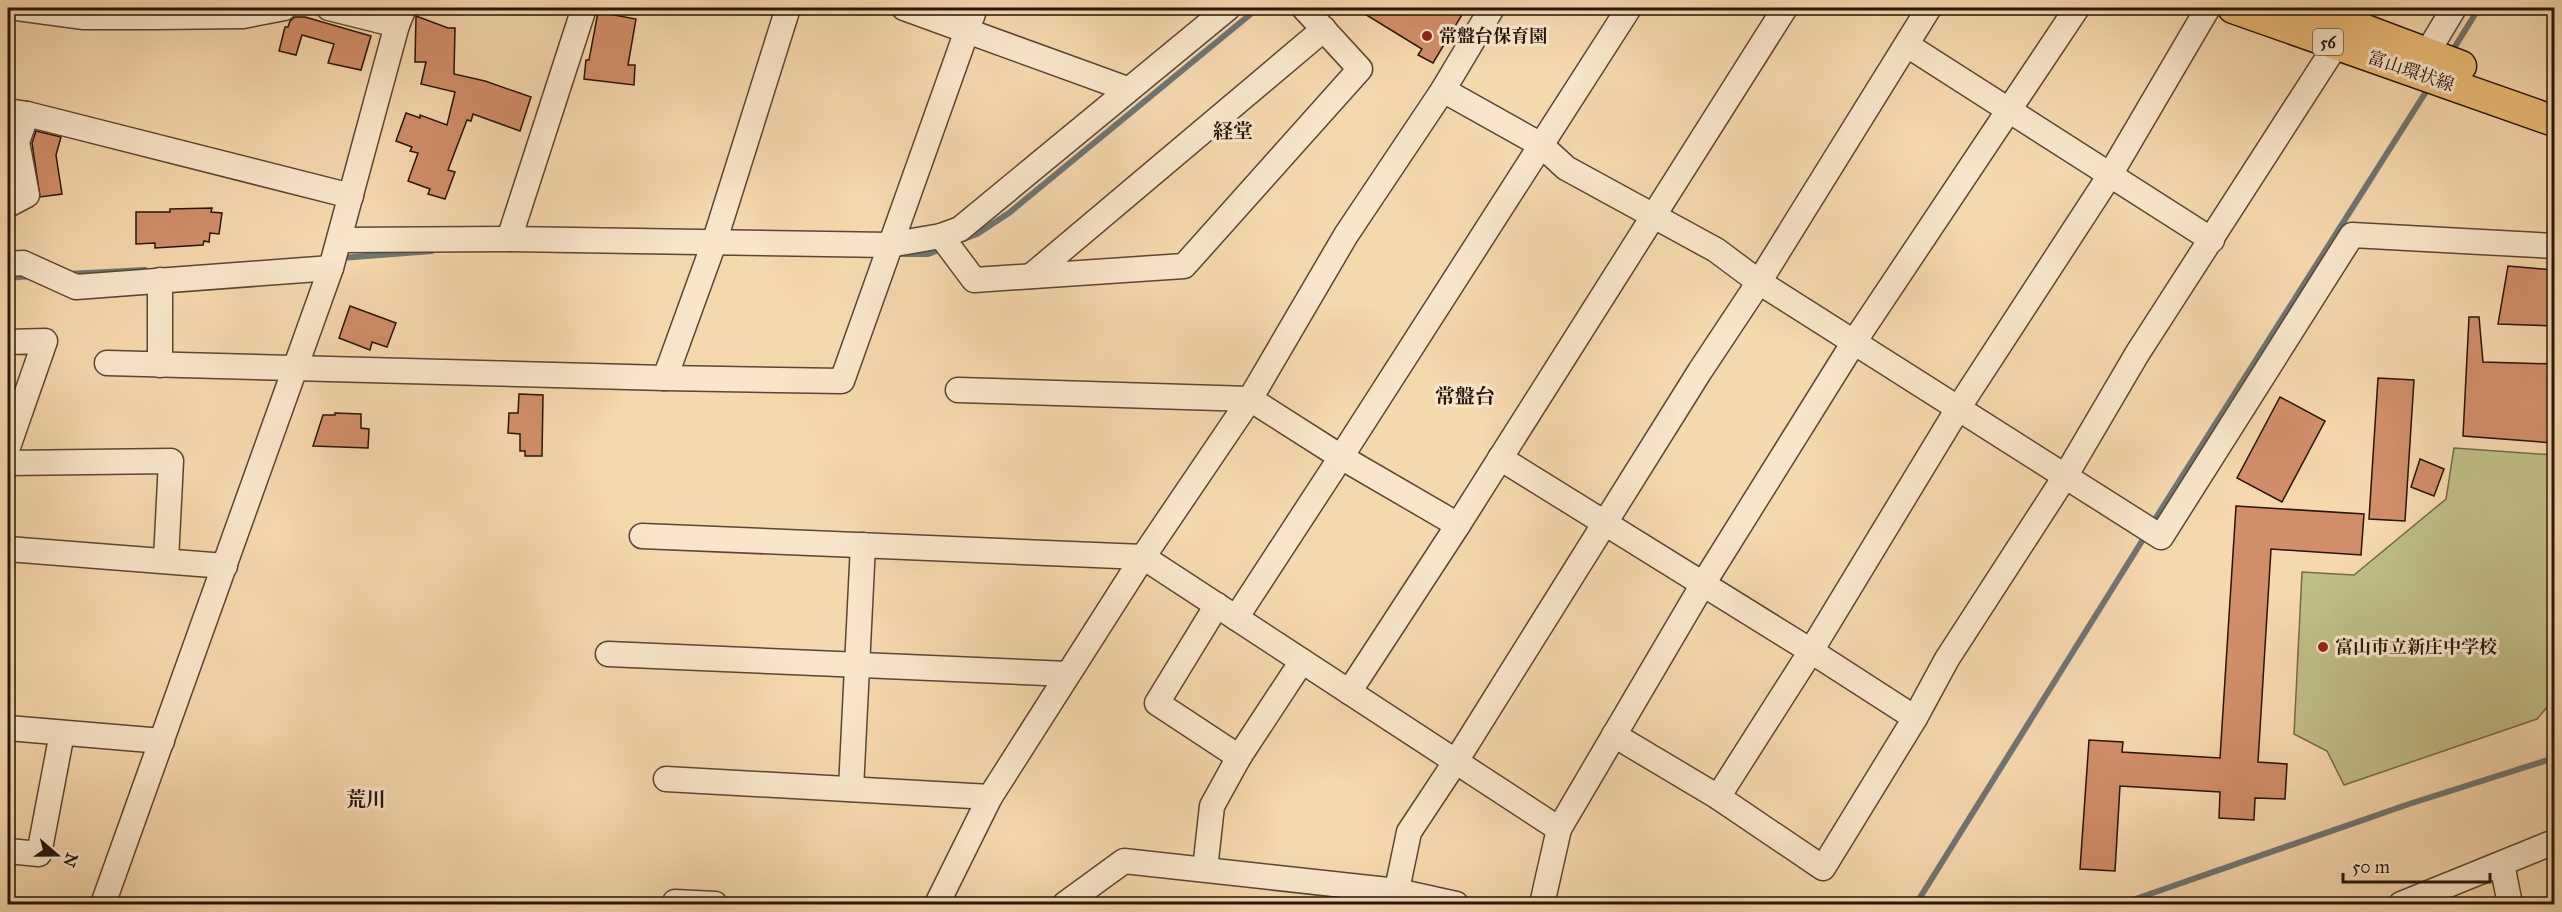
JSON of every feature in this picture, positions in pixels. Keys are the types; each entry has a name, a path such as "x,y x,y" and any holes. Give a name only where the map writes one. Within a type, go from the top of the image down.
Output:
{"main road":[{"name":"富山環状線","path":"2234,8 2336,45 2428,61"},
{"name":"富山環状線","path":"2307,8 2428,61 2554,121"},
{"name":"富山環状線","path":"2457,76 2554,99"}],"street":[{"path":"17,8 86,12 245,12 284,8"},
{"path":"103,904 332,268 400,16 328,8"},
{"path":"509,239 584,8"},
{"path":"665,378 714,243 788,8"},
{"path":"904,8 971,18 1127,89"},
{"path":"339,240 509,239 889,245 941,236 960,229 991,205 1127,89 1228,8"},
{"path":"941,236 974,280 1184,266 1360,69 1304,8"},
{"path":"937,904 990,797 1143,557 1250,399 1346,235 1443,90 1492,8"},
{"path":"1239,758 1157,703 1341,457 1629,8"},
{"path":"1349,692 1458,525 1785,8"},
{"path":"1395,898 1408,832 1456,761 1700,371 1759,282 1929,8"},
{"path":"1542,904 1559,829 1702,584 1854,342 2077,8"},
{"path":"1718,797 1811,651 1959,407 2110,175 2208,8"},
{"path":"2428,61 2454,8"},
{"path":"107,363 842,381 971,18"},
{"path":"1031,276 1324,29"},
{"path":"1907,45 2212,240"},
{"path":"1614,735 1718,797 1823,868 1915,718 1947,659 2066,475 2137,354 2336,45"},
{"path":"1443,90 1540,145 1566,168 1716,250 1759,282 2161,537 2352,235 2554,246"},
{"path":"8,205 27,195 17,142 17,112 351,196"},
{"path":"8,264 23,263 76,287 332,268"},
{"path":"160,280 160,365"},
{"path":"8,342 45,341 8,447"},
{"path":"958,390 1250,399 1341,457 1458,525"},
{"path":"1500,458 1915,718"},
{"path":"8,463 171,461 166,560"},
{"path":"642,536 1143,557 1559,829"},
{"path":"851,789 863,545"},
{"path":"8,549 225,566"},
{"path":"608,654 1068,674"},
{"path":"1205,869 1212,806 1239,758 1302,661"},
{"path":"8,728 162,741"},
{"path":"8,851 39,854 62,733"},
{"path":"666,779 990,797"},
{"path":"2401,904 2554,842"},
{"path":"1065,904 1124,861 1205,869 1395,898 1456,904"},
{"path":"2502,864 2510,904"},
{"path":"675,902 715,904"}],"shaded area":[{"path":"2454,448 2554,455 2554,699 2537,719 2344,785 2327,751 2294,734 2302,572 2354,575 2446,499"}],"building":[{"name":"常盤台保育園","path":"1355,8 1466,8 1433,63 1418,55 1422,49"},
{"path":"598,12 636,19 628,65 635,65 634,85 584,79 586,60 589,60"},
{"path":"416,16 448,28 455,28 454,74 485,81 531,97 520,131 473,114 471,121 467,120 448,170 455,172 445,199 428,194 430,189 408,181 418,153 410,151 412,147 396,141 406,113 420,118 420,115 447,125 455,92 421,84 426,62 415,62"},
{"path":"295,17 305,17 371,36 361,70 328,63 334,44 302,35 296,55 279,51 285,27 288,27 290,21"},
{"path":"36,131 61,137 56,155 62,194 40,197 32,143"},
{"path":"212,208 211,212 222,213 219,234 210,233 209,242 204,241 203,245 155,248 155,243 136,244 136,212"},
{"path":"2508,266 2554,270 2554,326 2498,324"},
{"path":"350,306 396,323 387,347 372,342 370,350 339,338"},
{"path":"2469,317 2479,317 2483,362 2554,364 2554,443 2463,436"},
{"path":"2378,378 2414,380 2405,521 2369,519"},
{"path":"519,394 543,395 542,456 525,456 525,451 520,451 520,434 508,433 509,413 518,413"},
{"path":"2280,397 2325,421 2282,502 2237,478"},
{"path":"335,413 361,414 361,428 369,429 368,448 313,446 323,415 335,415"},
{"path":"2420,459 2444,469 2434,496 2411,487"},
{"path":"2236,506 2364,514 2361,555 2271,549 2258,762 2287,764 2285,799 2255,798 2254,820 2219,818 2220,792 2120,786 2115,871 2080,869 2089,740 2123,742 2122,752 2220,758"}],"waterway":[{"path":"961,240 977,234 1009,213 1258,8"},
{"path":"2451,53 2479,8"},
{"path":"2152,524 2429,87"},
{"path":"901,254 928,254 944,248"},
{"path":"341,258 432,251"},
{"path":"68,274 145,270"},
{"path":"8,278 31,276"},
{"path":"1916,904 2147,533"},
{"path":"2121,904 2409,804 2554,758"}],"place":[{"name":"常盤台保育園","path":"1427,36"},
{"name":"富山市立新庄中学校","path":"2323,647"}],"district":[{"name":"経堂","path":"1233,131"},
{"name":"常盤台","path":"1465,396"},
{"name":"荒川","path":"366,799"}]}
